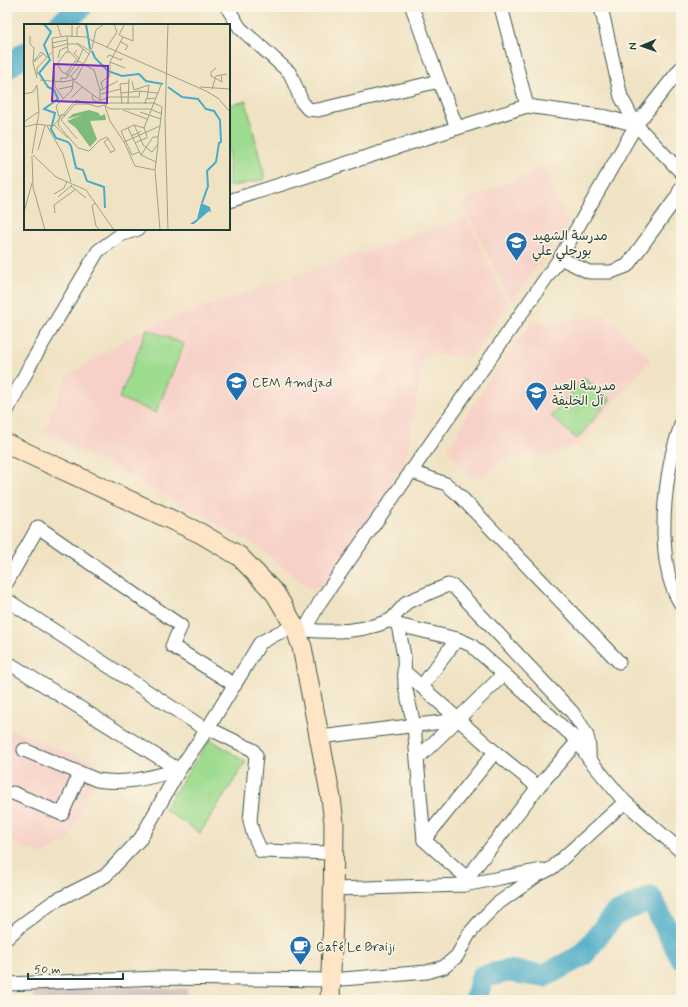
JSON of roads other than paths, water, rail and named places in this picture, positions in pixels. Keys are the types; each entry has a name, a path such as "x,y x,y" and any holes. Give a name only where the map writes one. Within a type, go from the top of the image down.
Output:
{"main road":[{"path":"7,444 200,533 239,556 275,592 299,630 331,798 334,853 330,1000"}],"street":[{"path":"227,7 240,28 290,73 302,102 308,109 318,110 439,81"},
{"path":"412,7 457,128"},
{"path":"501,7 527,106"},
{"path":"601,7 621,97 636,125 681,172"},
{"path":"299,630 309,622 320,602 410,471 560,258 636,125 681,68"},
{"path":"230,201 527,106 607,117 636,125"},
{"path":"560,258 588,272 611,272 628,266 677,197 681,188"},
{"path":"7,411 31,363 98,251 120,235 135,230"},
{"path":"681,424 671,458 666,488 664,534 667,569 677,598 681,604"},
{"path":"410,471 446,484 458,494 619,662"},
{"path":"7,582 38,527 182,626 172,646 235,685"},
{"path":"465,881 424,840 414,725 405,686 404,656 394,622 407,602 448,585 454,587 572,712 588,738 589,760"},
{"path":"7,600 202,727 208,728 253,750 256,755 250,821 253,833 261,850 334,853"},
{"path":"7,938 19,927 53,902 105,876 141,838 179,770 208,728 260,643 278,633 299,630 322,632 394,622 471,645 578,741 589,760 625,802 681,851"},
{"path":"422,686 457,640"},
{"path":"7,662 179,770"},
{"path":"404,671 458,720 538,787"},
{"path":"418,758 504,674"},
{"path":"320,737 458,720"},
{"path":"465,881 538,787 578,741"},
{"path":"24,750 97,780 132,782 179,770"},
{"path":"424,840 495,752"},
{"path":"13,793 62,814 80,773"},
{"path":"7,984 159,978 331,980 427,972 444,967 457,956 469,934 497,904 538,875 552,868 625,802"},
{"path":"333,889 465,881 552,868"}],"waterway":[{"path":"60,24 81,7"},
{"path":"7,68 24,54"},
{"path":"476,1000 482,977 508,971 544,976 583,955 614,915 651,898 681,957"}],"place":[{"name":"مدرسة الشهيد بورحلي علي","path":"516,262"},
{"name":"CEM Amdjad","path":"236,402"},
{"name":"مدرسة العيد آل الخليفة","path":"537,412"},
{"name":"Café Le Braiji","path":"301,966"}]}
